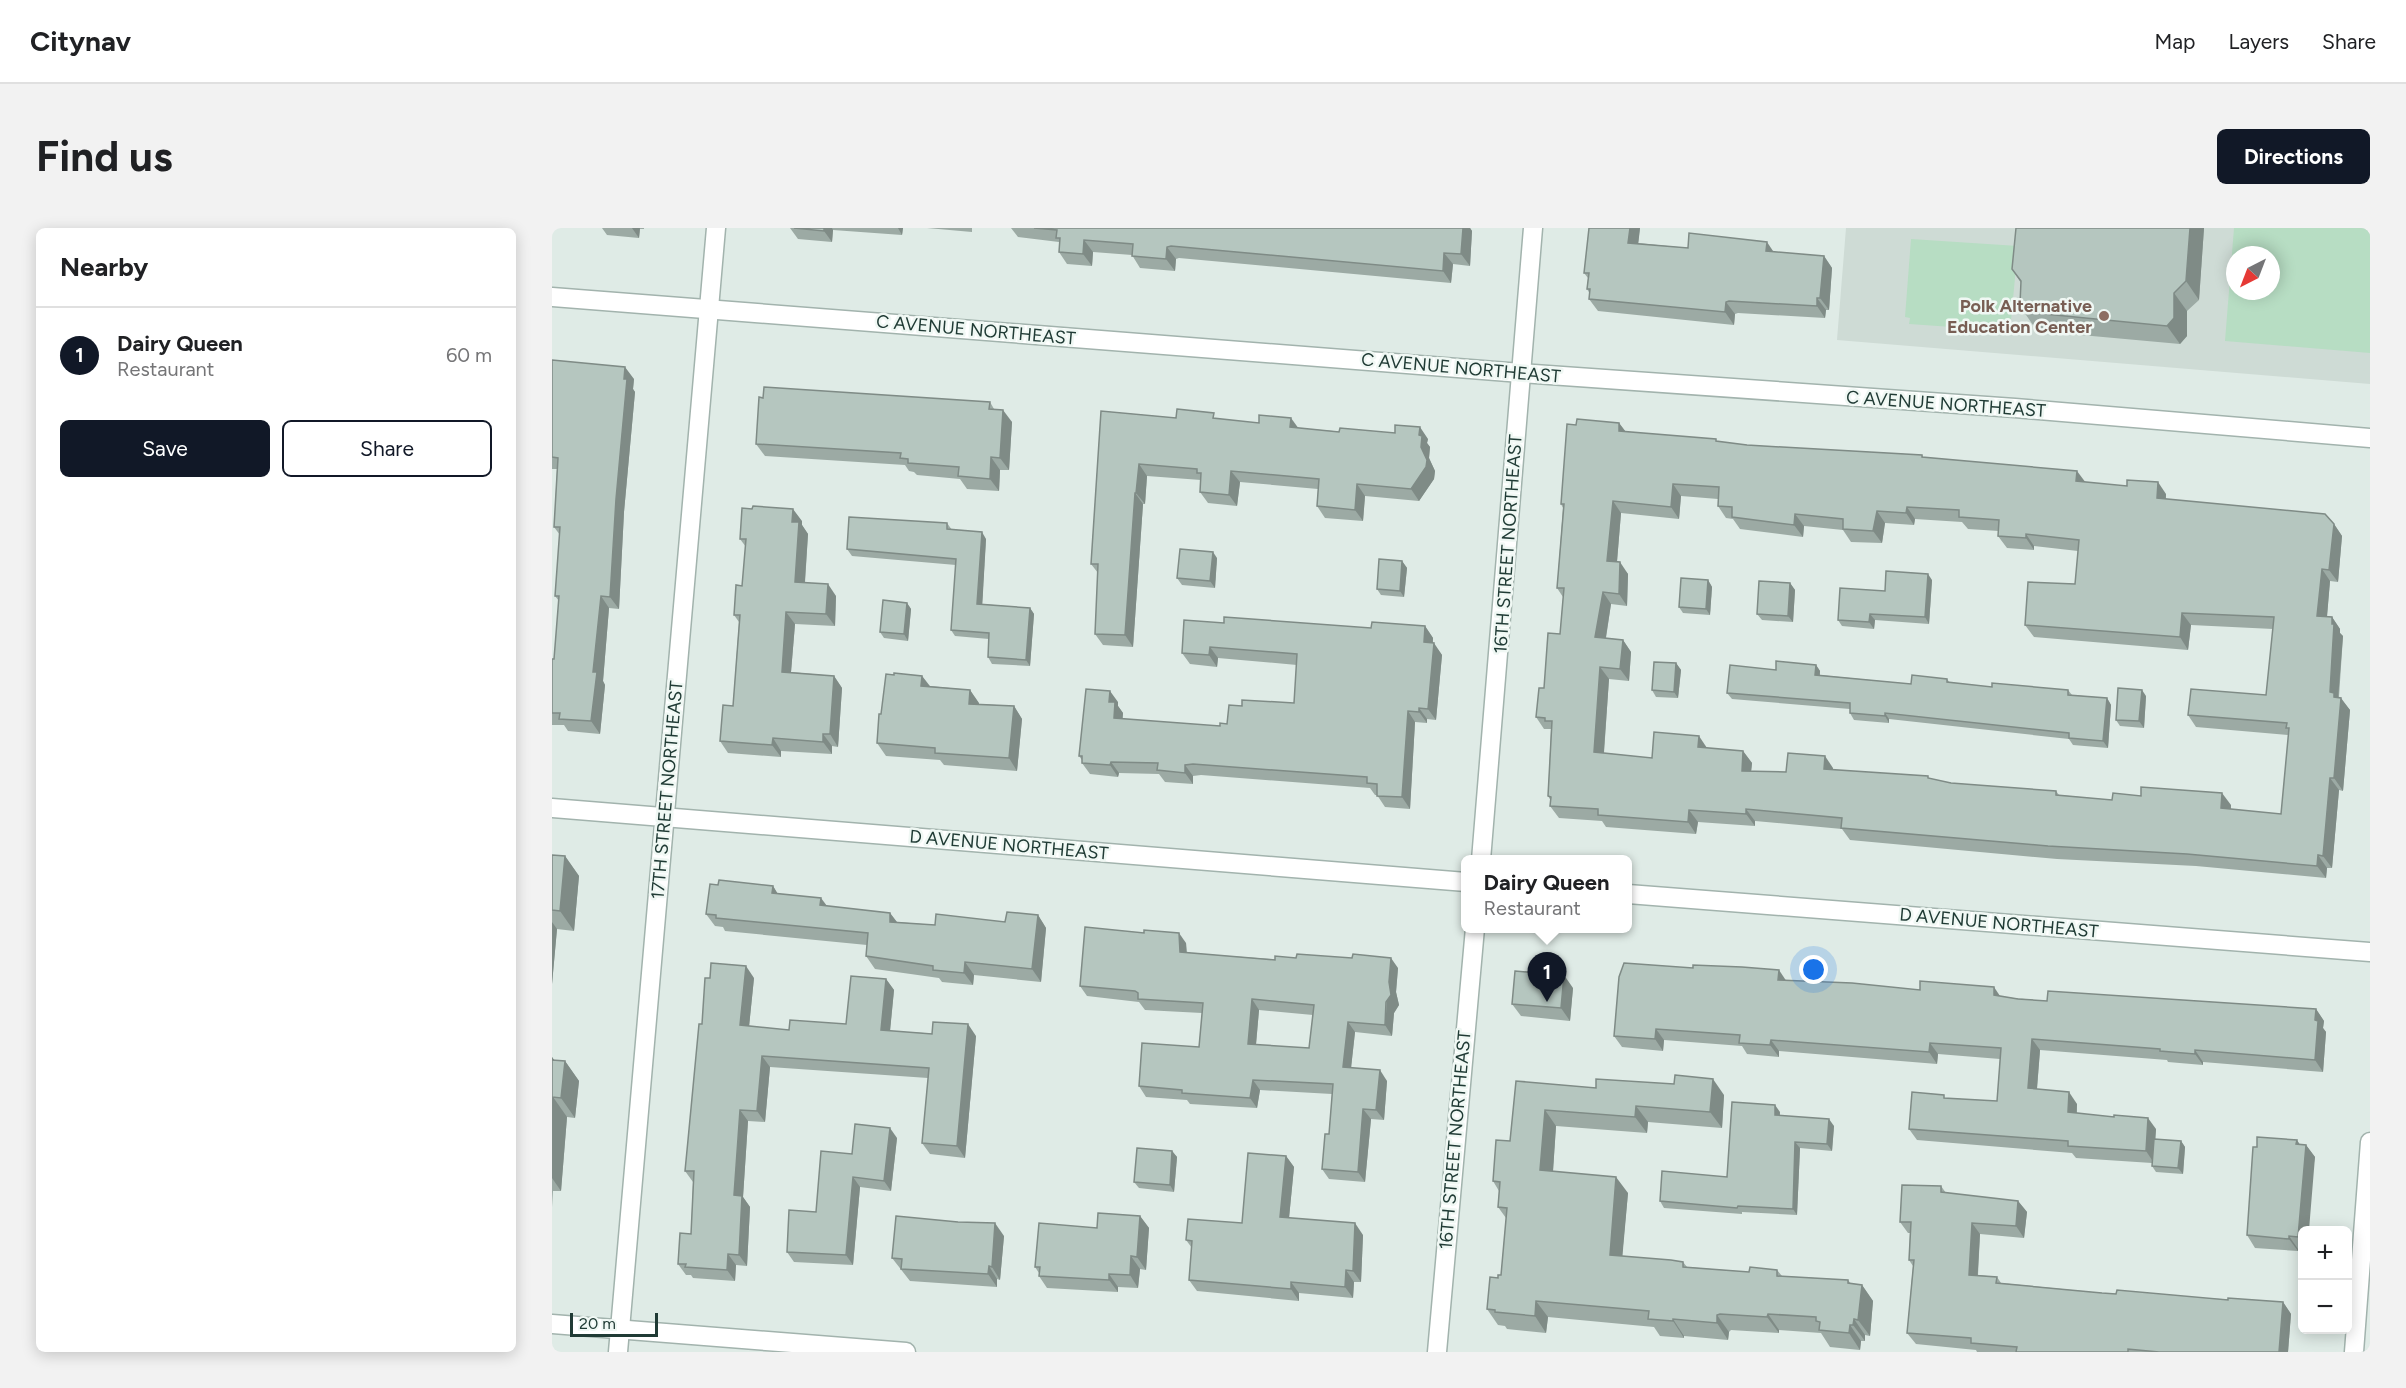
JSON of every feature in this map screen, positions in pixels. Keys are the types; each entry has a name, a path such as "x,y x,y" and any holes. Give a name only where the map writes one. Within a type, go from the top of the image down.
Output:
{"street":[{"name":"17TH STREET NORTHEAST","path":"618,1352 716,228"},
{"name":"16TH STREET NORTHEAST","path":"1481,855 1533,228"},
{"name":"C AVENUE NORTHEAST","path":"552,297 1521,373 2015,408 2370,438"},
{"name":"D AVENUE NORTHEAST","path":"552,808 1461,882"},
{"name":"D AVENUE NORTHEAST","path":"1632,894 2370,952"},
{"name":"16TH STREET NORTHEAST","path":"1437,1352 1474,933"},
{"path":"2354,1352 2370,1142"},
{"path":"552,1324 906,1352"}],"shaded area":[{"name":"Polk Alternative Education Center","path":"1846,228 2370,228 2370,384 1837,340"}],"green space":[{"path":"2234,228 2370,228 2370,353 2225,341 2228,300 2280,300 2280,246 2233,246"},
{"path":"1911,239 2018,246 2010,331 1909,324 1910,318 1905,317"}],"building":[{"path":"794,228 824,228 824,231"},
{"path":"1034,228 1463,228 1461,254 1444,253 1443,271 1171,246 1167,247 1166,259 1132,256 1133,244 1084,240 1083,254 1059,252 1060,238 1056,238 1057,230"},
{"path":"1589,228 1630,228 1628,243 1688,248 1689,233 1767,242 1766,251 1824,256 1820,298 1817,298 1817,306 1729,301 1726,302 1725,312 1589,299 1590,289 1587,289 1589,273 1584,273"},
{"path":"2016,228 2190,228 2186,281 2174,293 2174,318 2167,326 2024,312 2020,304 2021,281 2012,269"},
{"path":"552,360 625,367 624,379 627,379 610,597 601,596 593,672 597,672 591,721 559,719 560,713 552,713 552,659 554,659 559,596 555,596 560,527 554,527 558,458 552,457"},
{"path":"764,387 990,402 989,409 1003,410 1000,458 991,457 990,479 958,476 959,467 908,463 908,459 900,458 901,453 756,444 759,397 763,398"},
{"path":"1177,409 1214,413 1213,418 1259,423 1259,415 1291,418 1290,427 1339,432 1340,428 1395,433 1395,425 1420,427 1419,435 1422,436 1421,447 1427,460 1426,467 1411,489 1357,484 1355,510 1317,506 1319,479 1231,471 1229,495 1200,492 1201,473 1197,473 1197,469 1139,464 1125,635 1095,634 1098,564 1091,564 1101,411 1176,418"},
{"path":"1577,419 1619,423 1619,431 1716,439 1716,441 1747,445 1922,455 1922,457 2077,471 2076,481 2127,486 2127,480 2158,482 2157,498 2325,514 2334,524 2329,570 2322,569 2317,616 2332,617 2332,624 2334,624 2330,692 2334,693 2334,697 2341,698 2334,778 2330,778 2323,856 2318,855 2317,866 1841,828 1842,818 1746,809 1746,814 1689,810 1688,822 1598,815 1598,809 1550,806 1551,797 1548,796 1552,721 1536,717 1539,688 1544,688 1548,633 1560,634 1564,588 1557,588 1564,504 1561,504 1567,424 1576,425","holes":["1673,484 1719,487 1718,506 1732,507 1732,517 1794,525 1795,514 1843,519 1843,529 1873,531 1877,511 1906,513 1907,507 1959,510 1959,517 1999,520 1998,536 2026,538 2026,534 2079,540 2075,584 2028,582 2025,625 2180,637 2182,613 2274,617 2266,695 2191,689 2188,715 2287,723 2286,728 2289,728 2281,814 2221,808 2222,793 2141,787 2141,796 2113,793 2112,800 2056,795 2056,791 1951,783 1928,778 1928,776 1824,769 1825,756 1788,753 1786,772 1742,771 1743,751 1698,747 1699,736 1654,732 1652,758 1594,752 1600,667 1620,669 1623,640 1595,637 1603,592 1619,594 1620,562 1607,561 1613,501 1671,507"]},
{"path":"753,506 793,509 792,522 799,522 795,582 828,584 826,614 786,612 782,672 834,676 830,734 823,734 823,742 773,738 772,745 720,741 723,705 733,706 740,615 734,615 736,585 742,586 746,539 740,539 742,508 752,509"},
{"path":"849,517 947,523 947,529 982,532 977,604 1030,608 1026,660 988,657 989,633 951,630 956,559 847,549"},
{"path":"1180,549 1213,552 1210,581 1177,578"},
{"path":"1379,559 1402,561 1400,591 1377,589"},
{"path":"1886,571 1928,574 1925,617 1870,614 1869,622 1838,620 1840,588 1885,591"},
{"path":"1681,578 1708,580 1706,609 1679,607"},
{"path":"1759,581 1790,583 1788,616 1757,614"},
{"path":"883,600 907,603 904,634 880,632"},
{"path":"1224,617 1371,628 1372,622 1425,626 1424,642 1434,643 1428,709 1419,708 1419,712 1408,711 1402,797 1377,796 1377,784 1367,783 1367,777 1193,764 1185,765 1185,773 1157,770 1158,763 1111,762 1110,765 1082,763 1082,756 1079,756 1086,689 1110,691 1109,702 1115,702 1114,718 1220,726 1220,723 1227,724 1229,705 1242,706 1242,700 1294,703 1297,654 1210,647 1209,655 1182,653 1184,620 1224,623"},
{"path":"1776,661 1816,665 1815,675 1911,684 1912,675 1992,687 1992,683 2068,690 2068,695 2107,698 2103,741 2069,738 2069,733 1885,713 1885,716 1850,713 1850,703 1727,693 1730,665 1776,670"},
{"path":"1654,662 1676,663 1674,692 1652,690"},
{"path":"894,673 922,676 921,686 970,690 969,704 1014,706 1009,758 935,753 935,748 877,743 886,674 894,675"},
{"path":"2118,688 2142,690 2139,721 2116,720"},
{"path":"552,855 565,856 560,911 552,910"},
{"path":"719,880 773,886 772,893 821,898 820,905 890,913 890,922 935,925 936,914 1005,922 1007,912 1038,915 1032,969 965,962 964,973 933,970 933,966 866,956 868,933 716,918 716,915 706,914 710,884 718,885"},
{"path":"1085,927 1144,933 1144,930 1179,933 1180,952 1275,960 1275,956 1296,958 1297,954 1352,958 1353,954 1391,958 1389,982 1391,995 1386,1002 1385,1025 1348,1022 1343,1067 1380,1070 1376,1110 1363,1109 1358,1172 1322,1169 1325,1134 1329,1134 1333,1084 1253,1080 1250,1098 1182,1093 1182,1090 1139,1086 1142,1043 1199,1047 1203,1003 1138,999 1138,993 1135,991 1080,986","holes":["1252,999 1314,1005 1309,1048 1248,1044"]},
{"path":"711,963 746,966 740,1025 789,1030 790,1020 846,1024 851,976 886,979 881,1030 932,1034 933,1022 968,1024 957,1146 922,1143 929,1068 762,1056 757,1111 740,1110 734,1195 742,1196 739,1255 728,1254 727,1270 685,1267 686,1264 678,1264 680,1233 691,1234 694,1171 685,1171 699,1024 702,1024 705,978 710,978"},
{"path":"1624,963 1693,968 1693,965 1779,970 1778,980 1852,983 1920,990 1920,981 1994,987 1994,995 2047,1001 2048,991 2316,1009 2315,1020 2318,1021 2315,1060 2195,1050 2195,1054 2032,1039 2028,1088 2069,1092 2068,1112 2148,1118 2146,1151 2068,1146 2068,1141 1909,1129 1912,1092 1944,1095 1944,1098 1997,1101 2001,1048 1930,1043 1929,1052 1771,1040 1770,1045 1739,1043 1740,1035 1656,1029 1655,1039 1614,1036 1619,977"},
{"path":"1515,971 1564,975 1561,1008 1512,1004"},
{"path":"552,1060 565,1061 561,1098 553,1097 552,1112"},
{"path":"1675,1075 1713,1079 1710,1112 1636,1106 1635,1117 1545,1110 1540,1170 1616,1177 1610,1255 1671,1260 1683,1262 1683,1267 1749,1272 1750,1267 1777,1270 1777,1276 1848,1280 1848,1283 1862,1285 1858,1320 1854,1319 1849,1333 1819,1330 1820,1322 1816,1321 1816,1317 1720,1314 1717,1315 1717,1323 1673,1319 1673,1321 1648,1319 1649,1311 1536,1301 1535,1316 1495,1312 1495,1310 1487,1309 1490,1277 1498,1278 1498,1275 1501,1275 1507,1208 1498,1207 1500,1182 1493,1181 1496,1140 1510,1141 1516,1081 1596,1088 1596,1079 1674,1084"},
{"path":"1732,1102 1775,1105 1775,1115 1829,1119 1827,1144 1795,1142 1793,1209 1738,1206 1737,1208 1660,1201 1662,1171 1727,1177"},
{"path":"855,1124 890,1128 884,1181 853,1177 846,1255 787,1252 789,1210 816,1212 821,1151 852,1154"},
{"path":"2257,1137 2297,1140 2296,1144 2306,1145 2298,1237 2289,1236 2289,1239 2247,1235 2253,1147 2257,1147"},
{"path":"2154,1139 2181,1141 2178,1168 2152,1166"},
{"path":"1137,1148 1172,1151 1170,1185 1134,1182"},
{"path":"1248,1153 1286,1156 1280,1217 1355,1223 1353,1271 1346,1270 1345,1287 1291,1282 1291,1289 1189,1280 1192,1241 1186,1240 1188,1219 1242,1223"},
{"path":"1902,1185 1941,1186 1941,1192 2018,1201 2016,1226 1972,1223 1969,1275 1997,1277 1996,1283 2102,1293 2116,1294 2117,1290 2228,1300 2228,1298 2283,1302 2279,1352 2159,1352 2128,1349 2128,1352 2016,1352 2017,1347 1971,1343 1971,1338 1907,1333 1914,1260 1909,1260 1911,1222 1900,1222"},
{"path":"1098,1213 1140,1216 1137,1257 1131,1256 1130,1275 1109,1274 1109,1280 1039,1276 1040,1267 1035,1267 1039,1223 1097,1228"},
{"path":"896,1216 995,1223 992,1267 989,1266 988,1274 901,1269 902,1259 892,1258"}],"place":[{"name":"Polk Alternative Education Center","path":"2104,316"},
{"name":"Dairy Queen","path":"1547,1002"}]}
